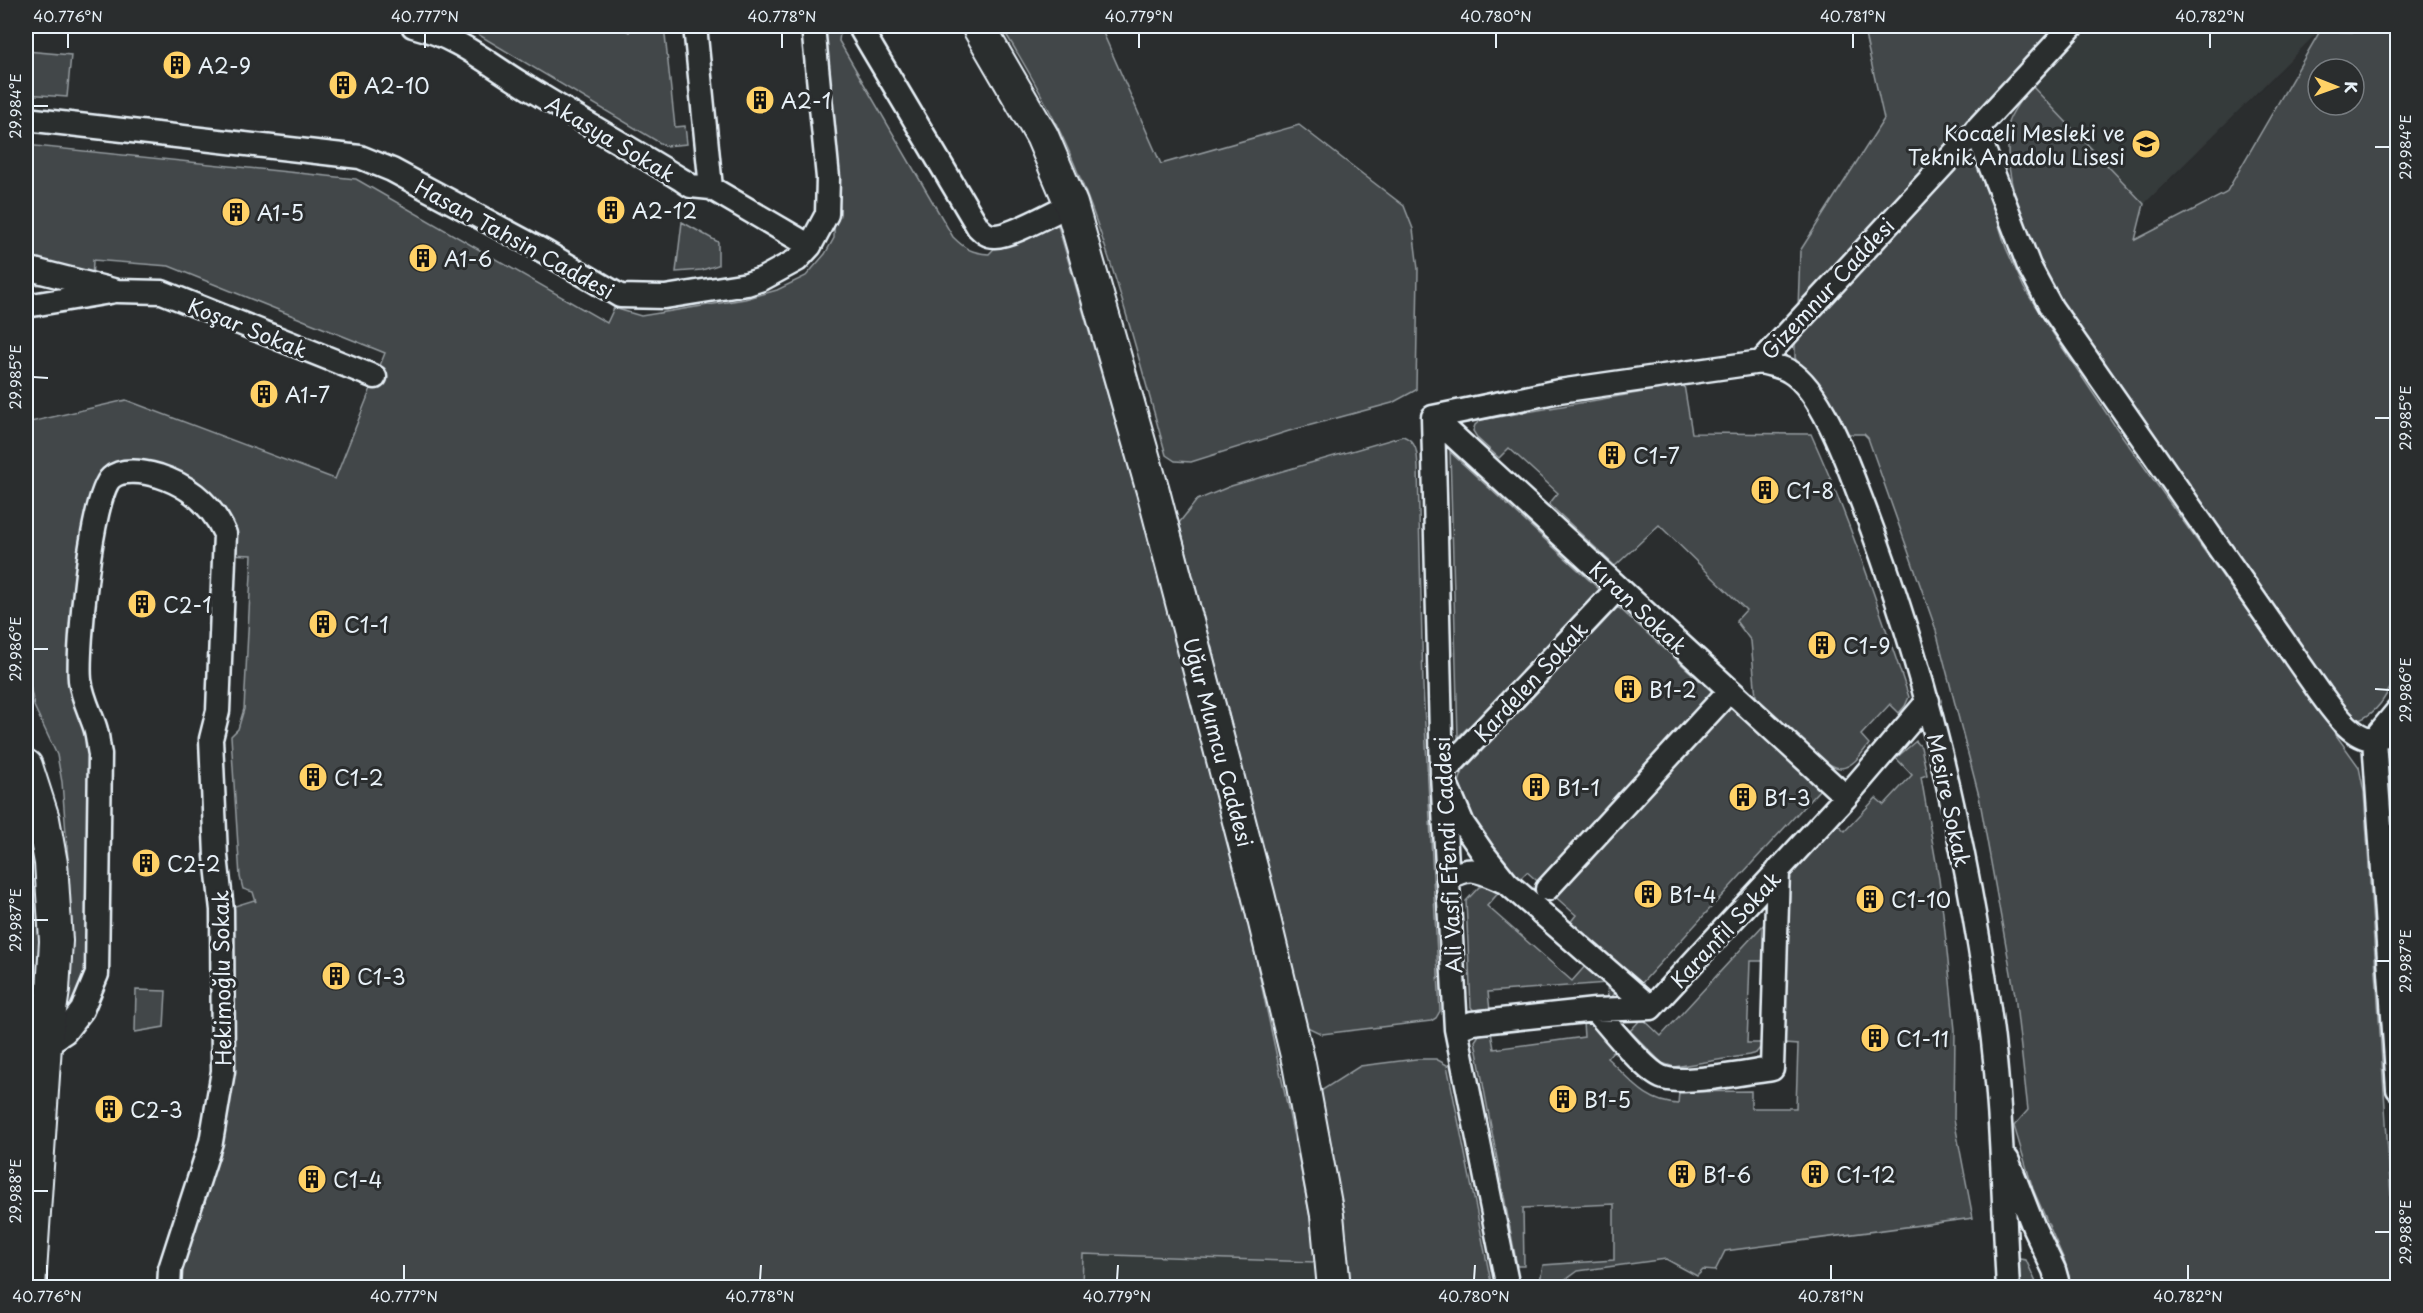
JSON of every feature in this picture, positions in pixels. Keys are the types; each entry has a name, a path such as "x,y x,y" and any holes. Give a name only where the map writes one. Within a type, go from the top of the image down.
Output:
{"street":[{"name":"Akasya Sokak","path":"413,26 430,30 465,45 523,85 692,186 711,188 810,246"},
{"path":"695,26 711,188"},
{"name":"Hasan Tahsin Caddesi","path":"26,119 360,157 392,170 545,252 620,296 665,297 747,284 762,279 797,260 810,246 827,214 828,178 813,26"},
{"path":"859,26 978,227 985,234 995,236 1009,233 1071,204"},
{"name":"Uğur Mumcu Caddesi","path":"978,26 1042,136 1071,204 1153,491 1258,894 1299,1064 1327,1215 1334,1287"},
{"name":"Gizemnur Caddesi","path":"1433,417 1559,391 1761,362 2072,26"},
{"path":"1976,129 2029,266 2051,307 2320,693 2342,722 2359,735 2374,739 2397,729"},
{"name":"Koşar Sokak","path":"26,268 117,291"},
{"name":"Koşar Sokak","path":"26,306 117,291 162,292 375,377"},
{"name":"Mesire Sokak","path":"1761,362 1790,371 1809,391 1834,435 1869,520 1911,640 1928,701 1949,782 1990,1018 2008,1287"},
{"name":"Kıran Sokak","path":"1433,417 1846,797"},
{"name":"Ali Vasfi Efendi Caddesi","path":"1433,417 1442,774 1456,1029 1508,1287"},
{"name":"Hekimoğlu Sokak","path":"45,1046 65,1032 82,1010 97,974 100,754 96,729 80,681 80,650 93,533 100,496 112,477 124,472 152,474 177,482 199,497 218,519 225,534 218,711 211,739 216,847 222,910 223,1071 211,1142 170,1269 169,1287"},
{"name":"Kardelen Sokak","path":"1442,774 1618,588"},
{"path":"1547,889 1721,700"},
{"name":"Karanfil Sokak","path":"1652,1008 1846,797 1928,701"},
{"path":"2397,710 2374,739 2397,1089"},
{"path":"26,766 43,819 51,873 56,941 53,990 45,1046 29,1287"},
{"path":"1442,774 1463,824 1507,883 1652,1008"},
{"path":"1449,878 1461,871 1475,870 1507,883"},
{"path":"1595,1010 1620,1039 1661,1077 1680,1080 1772,1069 1778,870"},
{"path":"1456,1029 1472,1023 1595,1010 1652,1008"},
{"path":"2000,1141 2059,1287"}],"shaded area":[{"path":"464,26 619,26 629,32 634,26 664,26 675,127 685,126 687,144 665,146"},
{"path":"820,26 841,26 839,41 953,237 961,245 978,253 989,254 1009,233 1054,212 1137,496 1243,899 1299,1160 1310,1217 1315,1262 1083,1254 1082,1288 169,1287 211,1142 222,910 254,900 256,902 253,892 243,889 240,877 231,736 238,729 244,709 252,555 224,554 189,490 112,477 80,650 96,729 97,974 62,1018 70,982 72,949 68,859 62,782 57,755 34,706 30,685 26,640 26,423 126,400 335,479 385,353 169,266 93,260 92,284 26,285 26,145 356,179 607,323 614,308 641,316 745,299 777,290 806,276 825,254 834,238 835,170"},
{"path":"1001,26 1100,26 1161,164 1299,125 1404,206 1413,229 1418,269 1416,390 1392,403 1289,431 1191,462 1175,461 1166,455 1124,307 1088,198 1049,110"},
{"path":"1863,26 2055,26 1798,309 1800,251 1884,119"},
{"name":"Kocaeli Mesleki ve Teknik Anadolu Lisesi","path":"2080,26 2397,26 2397,33 2319,31 2144,204 2027,80"},
{"path":"2320,31 2397,33 2398,673 2378,707 2359,720 2348,712 2330,688 2089,345 2047,274 2023,222 2009,169 2008,122 2031,85 2144,204 2135,240 2226,193"},
{"path":"26,51 71,55 67,97 26,94"},
{"path":"1971,159 1982,170 2006,248 2024,288 2048,326 2115,426 2359,767 2364,792 2397,1287 2072,1287 2065,1262 2033,1189 2014,1126 2028,1110 2015,995 1979,796 1935,627 1868,438 1864,434 1845,434 1795,358 1795,344 1802,332 1956,166 1964,160"},
{"path":"682,222 718,242 718,265 702,270 676,272"},
{"path":"1684,385 1692,433 1811,434 1839,499 1909,697 1899,713 1890,704 1861,735 1869,744 1857,759 1845,767 1833,766 1810,750 1756,697 1751,641 1736,621 1746,610 1659,525 1615,566 1549,504 1558,493 1509,448 1499,458 1478,439 1473,431 1475,425 1481,420"},
{"path":"1403,436 1414,445 1418,463 1423,686 1440,1011 1431,1021 1322,1034 1305,1026 1238,750 1179,523 1197,500 1231,486"},
{"path":"1450,452 1600,590 1521,675 1458,737"},
{"path":"1618,607 1820,789 1640,985 1569,924 1576,915 1527,872 1518,881 1486,848 1459,782 1463,771"},
{"path":"1916,741 1921,747 1927,775 1921,777 1939,879 1955,1030 1954,1119 1973,1218 1725,1251 1715,1271 1703,1270 1697,1276 1666,1259 1578,1271 1556,1287 1539,1287 1543,1265 1614,1260 1614,1204 1523,1208 1524,1266 1517,1266 1475,1041 1479,1035 1491,1032 1494,1049 1584,1037 1583,1022 1588,1021 1616,1048 1607,1058 1647,1095 1656,1099 1678,1104 1679,1092 1751,1091 1751,1108 1796,1108 1798,1045 1784,1044 1788,898 1791,875 1836,823 1845,831 1876,798 1884,805 1912,775 1896,758"},
{"path":"26,766 51,863 26,1287"},
{"path":"1487,885 1501,890 1487,906 1572,981 1587,964 1615,990 1615,994 1608,999 1607,983 1488,992 1490,1011 1474,1011 1471,1007 1466,901 1479,887"},
{"path":"1766,922 1766,961 1750,961 1747,1043 1764,1043 1756,1053 1749,1055 1674,1067 1662,1063 1630,1031 1642,1018 1661,1036"},
{"path":"136,990 166,991 164,1027 135,1032"},
{"path":"1416,1059 1436,1059 1447,1065 1492,1287 1348,1287 1319,1092 1360,1066"},
{"path":"1083,1254 1315,1262 1317,1287 1082,1288"},
{"path":"2020,1259 2026,1260 2038,1287 2015,1287 2017,1262"}],"place":[{"name":"A2-9","path":"177,65"},
{"name":"A2-10","path":"343,85"},
{"name":"A2-1","path":"760,100"},
{"name":"Kocaeli Mesleki ve Teknik Anadolu Lisesi","path":"2146,144"},
{"name":"A2-12","path":"611,210"},
{"name":"A1-5","path":"236,212"},
{"name":"A1-6","path":"423,258"},
{"name":"A1-7","path":"264,394"},
{"name":"C1-7","path":"1612,455"},
{"name":"C1-8","path":"1765,490"},
{"name":"C2-1","path":"142,604"},
{"name":"C1-1","path":"323,624"},
{"name":"C1-9","path":"1822,645"},
{"name":"B1-2","path":"1628,689"},
{"name":"C1-2","path":"313,777"},
{"name":"B1-1","path":"1536,787"},
{"name":"B1-3","path":"1743,797"},
{"name":"C2-2","path":"146,863"},
{"name":"B1-4","path":"1648,894"},
{"name":"C1-10","path":"1870,899"},
{"name":"C1-3","path":"336,976"},
{"name":"C1-11","path":"1875,1038"},
{"name":"B1-5","path":"1563,1099"},
{"name":"C2-3","path":"109,1109"},
{"name":"B1-6","path":"1682,1174"},
{"name":"C1-12","path":"1815,1174"},
{"name":"C1-4","path":"312,1179"}]}
